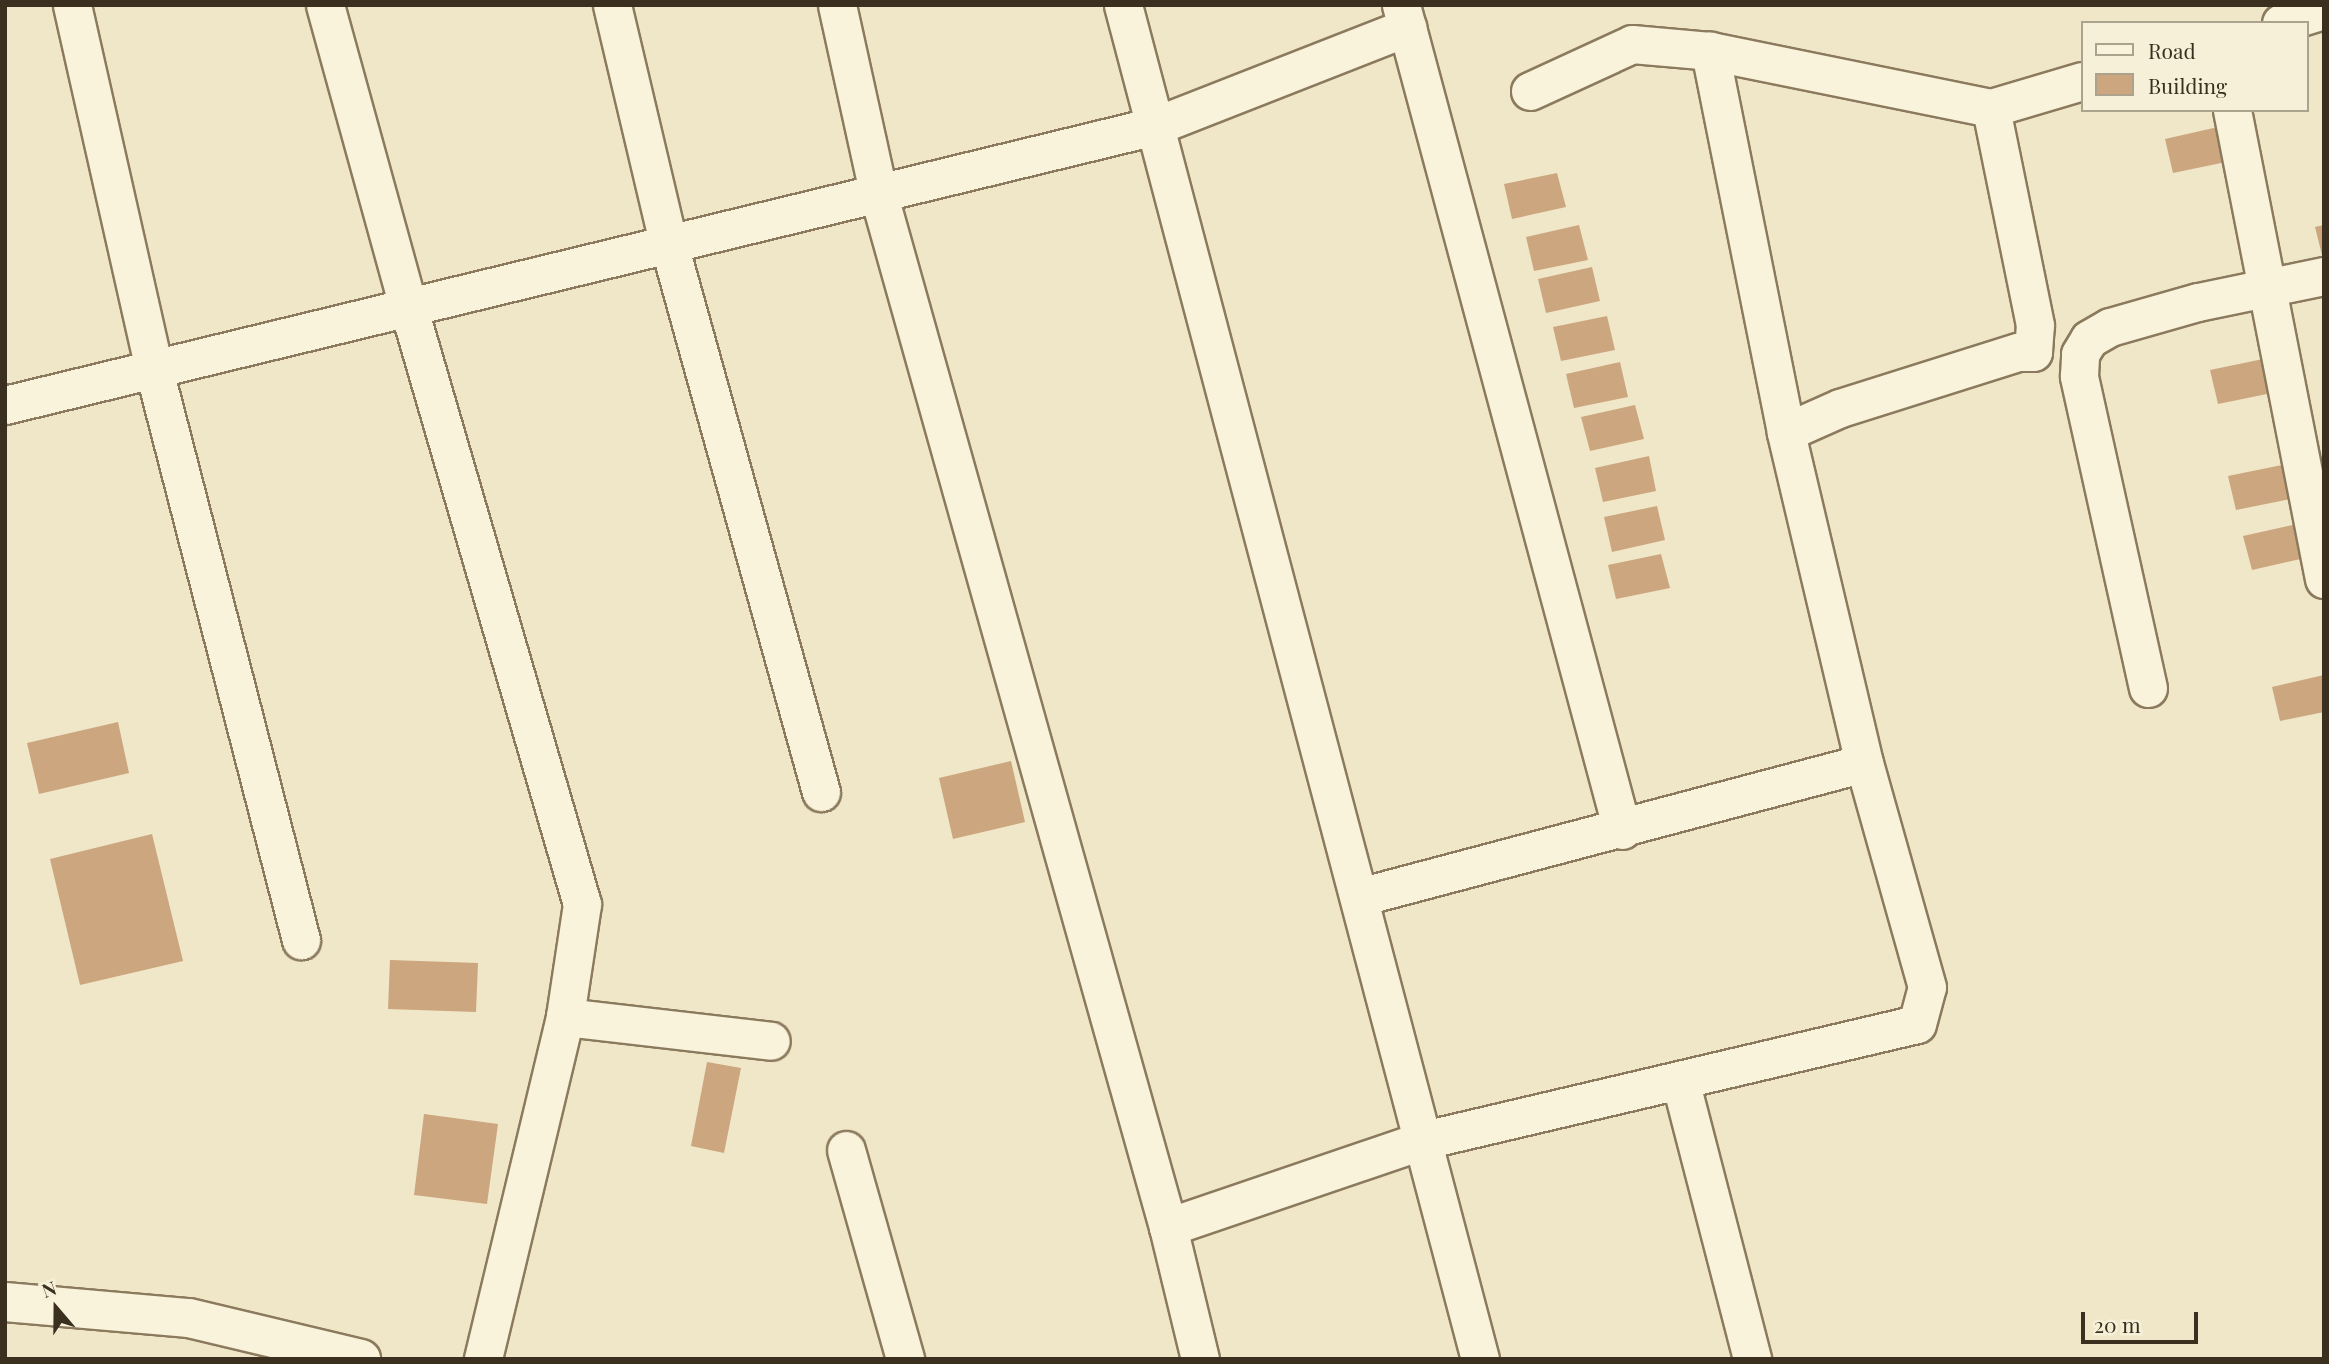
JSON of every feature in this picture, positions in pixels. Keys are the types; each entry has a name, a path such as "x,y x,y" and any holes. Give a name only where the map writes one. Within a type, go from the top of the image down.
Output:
{"street":[{"path":"72,5 154,370 302,940"},
{"path":"325,5 408,306 582,904 565,1017 483,1359"},
{"path":"612,5 668,241 821,792"},
{"path":"837,5 878,195 1168,1227 1200,1359"},
{"path":"1123,5 1480,1359"},
{"path":"2288,21 2318,12"},
{"path":"5,405 668,241 878,195 1155,126 1404,16 1622,830"},
{"path":"1530,91 1632,44 1710,51 1991,108 2080,82"},
{"path":"1168,1227 1424,1140 1917,1024 1927,987 1864,763 1786,432 1710,51"},
{"path":"1786,432 1840,408 2018,352 2032,352 2035,325 1991,108"},
{"path":"2232,112 2324,579"},
{"path":"2148,688 2079,376 2080,354 2090,339 2110,327 2266,287 2324,276"},
{"path":"1359,897 1622,830 1864,763"},
{"path":"565,1017 771,1041"},
{"path":"1679,1080 1752,1359"},
{"path":"846,1150 905,1359"},
{"path":"5,1302 189,1318 361,1359"}],"building":[{"path":"2218,127 2226,162 2173,173 2165,139"},
{"path":"1557,173 1566,207 1512,219 1504,184"},
{"path":"1579,225 1588,260 1534,271 1526,237"},
{"path":"2324,225 2324,259 2323,259 2315,227"},
{"path":"1592,267 1600,301 1546,313 1538,279"},
{"path":"1607,316 1615,350 1561,361 1553,327"},
{"path":"2263,359 2272,393 2218,404 2210,370"},
{"path":"1620,362 1628,397 1574,408 1566,374"},
{"path":"1635,405 1644,439 1590,451 1581,417"},
{"path":"1649,456 1656,491 1603,502 1595,468"},
{"path":"2282,465 2290,499 2236,510 2228,476"},
{"path":"1657,506 1665,540 1612,552 1604,517"},
{"path":"2297,524 2305,558 2252,570 2243,536"},
{"path":"1661,554 1670,588 1616,599 1608,565"},
{"path":"2324,675 2324,712 2280,721 2272,687"},
{"path":"118,722 129,773 39,794 27,743"},
{"path":"1011,761 1025,822 953,839 939,778"},
{"path":"152,834 183,961 80,985 50,859"},
{"path":"390,960 478,963 476,1012 388,1009"},
{"path":"707,1062 741,1068 724,1153 691,1146"},
{"path":"424,1114 498,1124 487,1204 414,1195"}]}
